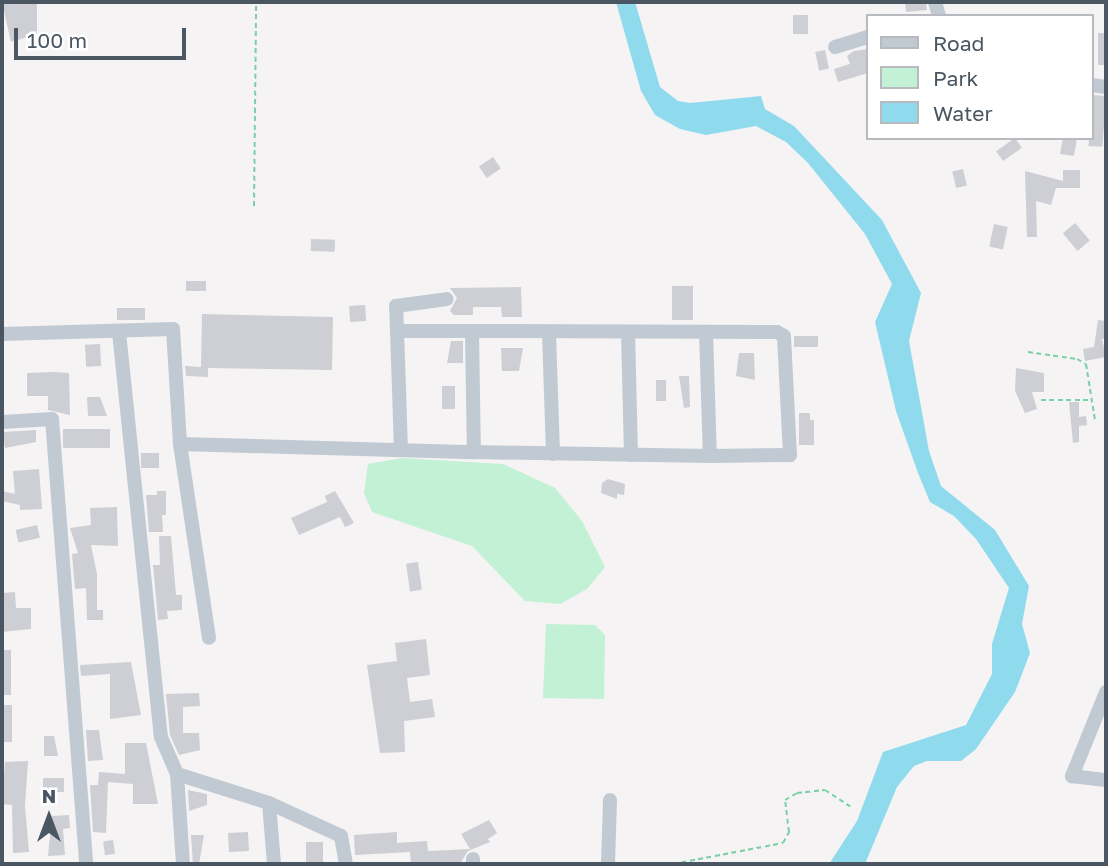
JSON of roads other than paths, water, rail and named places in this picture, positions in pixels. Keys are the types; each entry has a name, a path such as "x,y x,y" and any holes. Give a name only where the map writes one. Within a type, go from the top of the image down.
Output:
{"street":[{"path":"835,47 866,38"},
{"path":"401,450 396,306 447,299"},
{"path":"2,334 173,329 180,444 209,638"},
{"path":"180,444 552,454 790,455 784,336 777,332 397,331"},
{"path":"472,331 474,452"},
{"path":"119,332 161,737 177,774 183,864"},
{"path":"549,332 552,454"},
{"path":"628,332 631,455"},
{"path":"706,332 710,456"},
{"path":"2,422 52,419 86,864"},
{"path":"1106,692 1072,776 1106,780"},
{"path":"177,774 270,803 341,836 346,864"},
{"path":"608,864 610,800"},
{"path":"270,803 274,864"}],"water":[{"path":"616,2 635,2 660,87 678,101 690,103 761,96 765,109 794,126 882,220 921,293 909,341 929,451 941,486 995,530 1029,586 1022,624 1030,653 1015,692 976,749 961,761 927,761 914,766 897,787 865,864 829,864 857,821 883,752 966,725 992,674 992,644 1009,588 976,539 954,516 930,502 918,473 896,411 875,322 892,284 865,234 808,163 786,142 756,126 706,135 680,129 655,115 641,91"}]}
